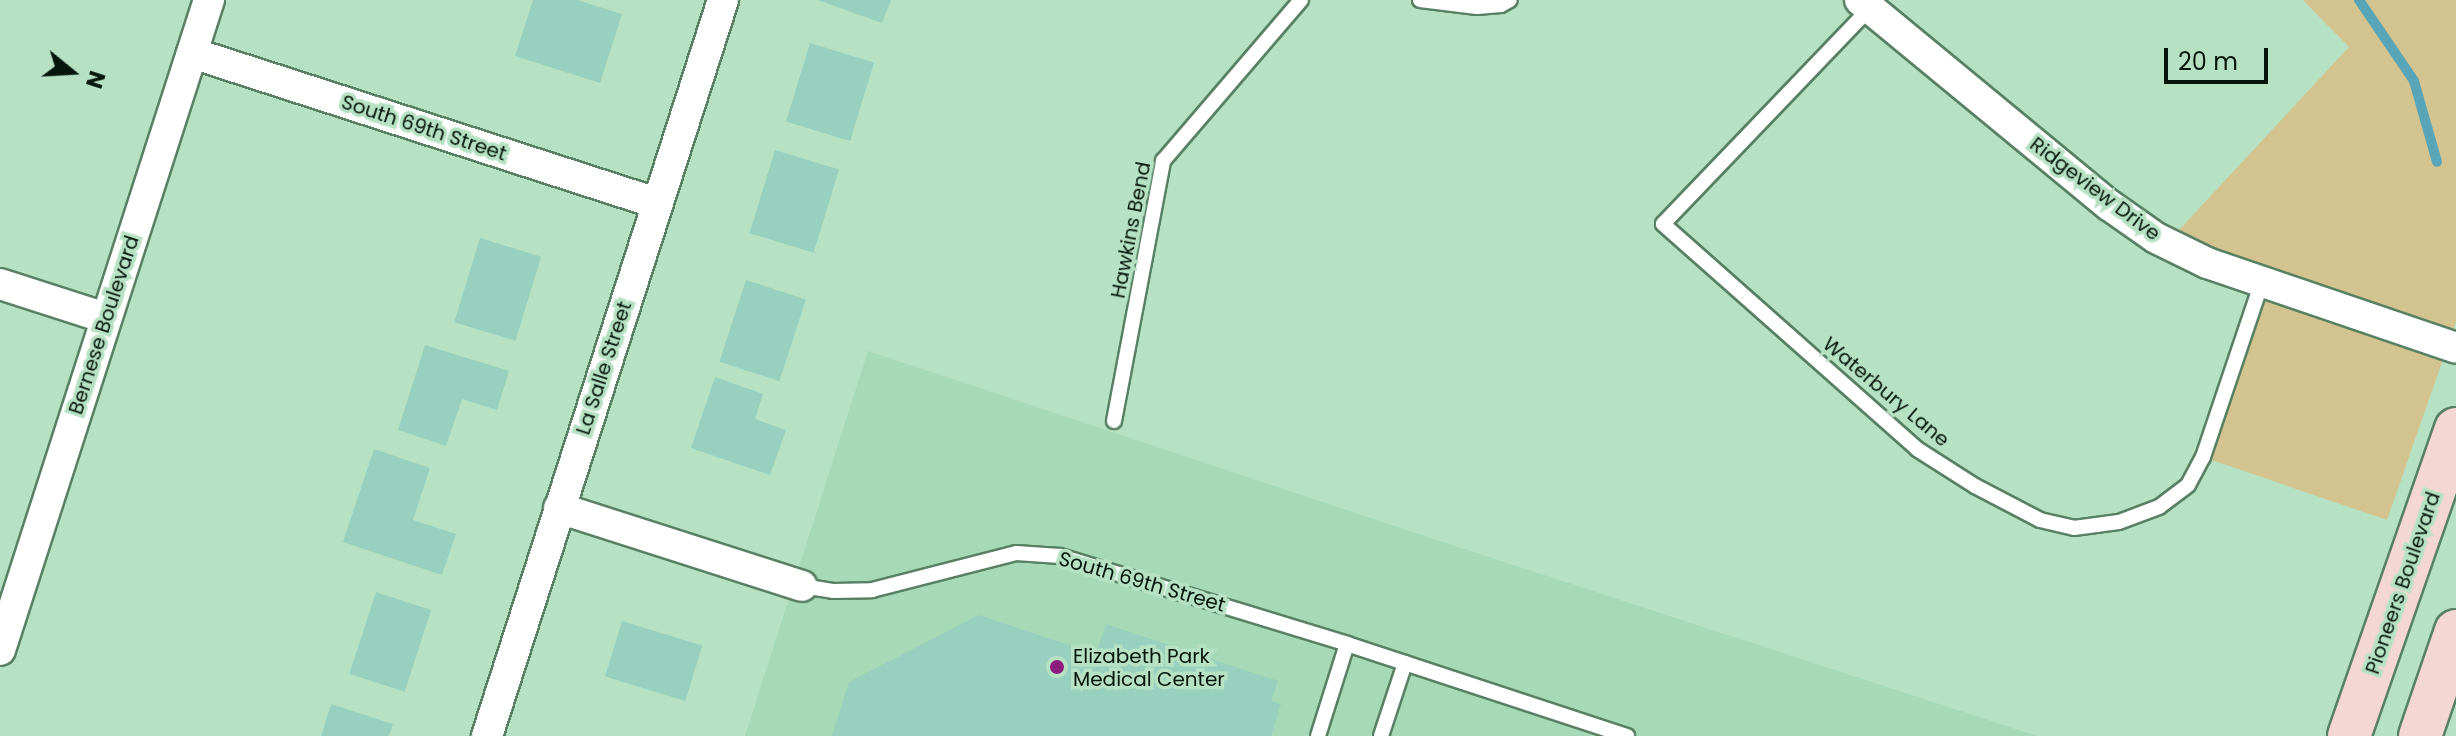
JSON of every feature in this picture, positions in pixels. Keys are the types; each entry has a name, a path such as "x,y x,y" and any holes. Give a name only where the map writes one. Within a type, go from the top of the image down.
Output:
{"main road":[{"name":"Pioneers Boulevard","path":"2349,736 2456,429"},
{"path":"2420,736 2456,631"}],"street":[{"name":"Bernese Boulevard","path":"0,650 209,0"},
{"name":"La Salle Street","path":"487,736 723,0"},
{"name":"Ridgeview Drive","path":"1865,4 2109,205 2156,238 2207,263 2456,348"},
{"name":"South 69th Street","path":"192,53 657,203"},
{"path":"0,284 106,318"},
{"name":"South 69th Street","path":"559,508 802,586"}],"lane":[{"name":"Hawkins Bend","path":"1114,421 1163,161 1301,0"},
{"path":"1420,0 1477,7 1501,5 1510,0"},
{"name":"Waterbury Lane","path":"1865,4 1663,224 1917,449 1975,486 2040,520 2074,528 2119,522 2159,507 2188,485 2203,457 2262,282"},
{"name":"South 69th Street","path":"802,586 833,591 872,590 1016,553 1060,556 1347,644 1627,736"},
{"path":"1318,736 1347,644"},
{"path":"1381,736 1405,663"}],"shaded area":[{"path":"2303,0 2456,0 2456,322 2387,520 2203,457 2261,283 2167,243 2349,47"},
{"path":"868,351 1446,543 2037,736 745,736"}],"building":[{"path":"533,0 577,0 622,14 600,83 515,56"},
{"path":"818,0 891,0 882,23"},
{"path":"810,43 874,63 850,141 786,121"},
{"path":"775,150 839,170 814,253 750,233"},
{"path":"480,238 541,257 515,341 454,322"},
{"path":"746,280 806,299 779,381 719,362"},
{"path":"425,345 509,371 497,410 462,399 446,446 398,430"},
{"path":"715,377 763,394 755,419 786,430 770,475 691,448"},
{"path":"374,449 430,468 413,520 456,534 442,575 343,542"},
{"path":"376,592 431,610 405,692 349,674"},
{"name":"Elizabeth Park Medical Center","path":"979,615 1096,654 1106,624 1278,681 1271,701 1281,704 1271,736 832,736 849,682"},
{"path":"622,621 702,646 685,701 605,676"},
{"path":"331,704 393,724 389,736 321,736"}],"waterway":[{"path":"2359,0 2414,81 2437,162"}],"place":[{"name":"Elizabeth Park Medical Center","path":"1057,667"}]}
